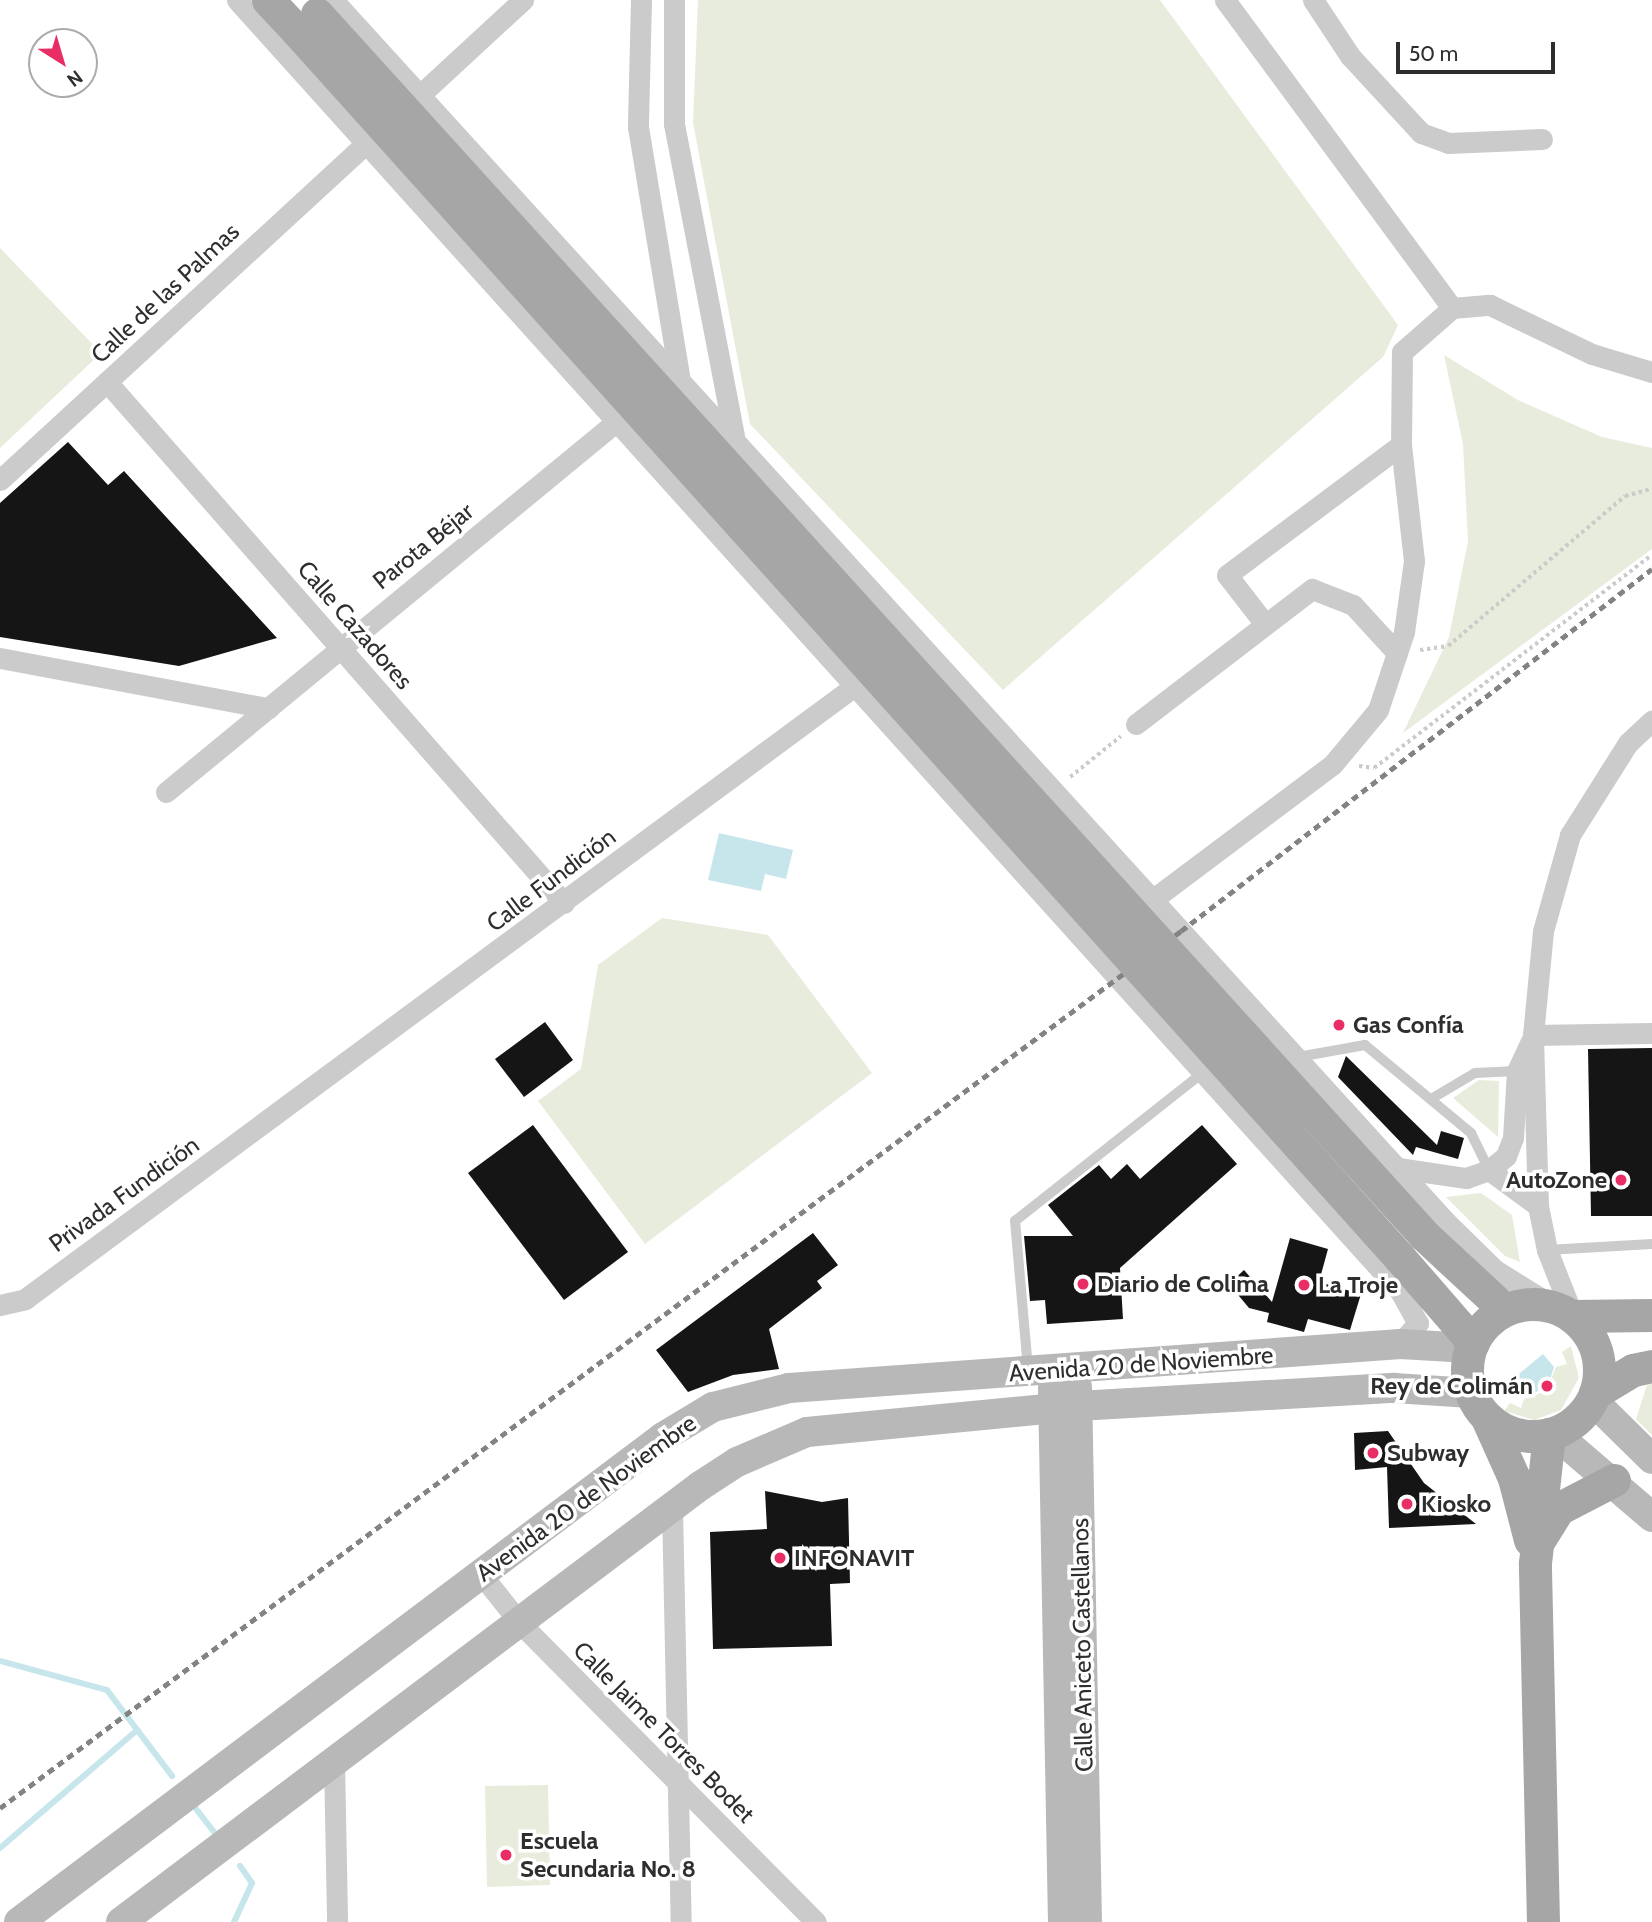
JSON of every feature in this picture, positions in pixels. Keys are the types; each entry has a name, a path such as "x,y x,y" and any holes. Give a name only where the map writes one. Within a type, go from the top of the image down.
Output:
{"main road":[{"path":"268,0 313,12 1424,1235 1505,1310"},
{"path":"313,12 1399,1257 1471,1345 1478,1405 1514,1478 1536,1553"},
{"path":"1471,1345 1505,1310 1537,1303 1563,1311 1652,1315"},
{"path":"1563,1311 1595,1347 1593,1396 1652,1460"},
{"name":"Avenida 20 de Noviembre","path":"19,1922 663,1437 712,1407 789,1388 1400,1344 1471,1345"},
{"path":"1478,1405 1510,1432 1551,1434 1576,1420 1593,1396 1633,1370 1652,1366"},
{"name":"Calle Aniceto Castellanos","path":"1053,1370 1066,1407 1087,1922"},
{"name":"Avenida 20 de Noviembre","path":"121,1922 671,1507 737,1462 807,1432 1066,1407 1394,1388 1478,1405"},
{"name":"Calle Aniceto Castellanos","path":"1063,1922 1066,1407"},
{"path":"1551,1434 1614,1480 1652,1517"},
{"path":"1543,1922 1536,1553 1551,1434"},
{"path":"1536,1553 1558,1509 1614,1480"}],"street":[{"path":"237,0 1104,958 1414,1308 1418,1323 1400,1344"},
{"path":"421,94 523,0"},
{"path":"641,0 638,127 679,376"},
{"path":"674,0 674,124 735,437"},
{"path":"1225,0 1452,308"},
{"path":"1313,0 1350,56 1421,133 1448,143 1542,139"},
{"path":"313,12 421,94 1398,1168 1495,1270 1563,1311"},
{"path":"638,127 674,124"},
{"name":"Calle de las Palmas","path":"0,480 366,144"},
{"path":"1156,905 1333,764 1378,710 1397,653 1414,561 1401,445 1402,352 1452,308 1490,305 1592,354 1652,372"},
{"name":"Calle Cazadores","path":"107,382 564,903"},
{"name":"Parota Béjar","path":"166,792 617,421"},
{"path":"1265,624 1227,575 1401,445"},
{"path":"1136,724 1312,589 1353,605 1397,653"},
{"path":"0,658 268,709"},
{"name":"Calle Fundición","path":"275,1115 856,685"},
{"path":"1563,1311 1538,1206 1533,1035 1543,931 1570,835 1628,743 1652,721"},
{"path":"1104,958 1121,960 1142,947 1157,929 1156,905"},
{"path":"1157,1019 1155,1002 1162,983 1175,972 1197,966 1218,971"},
{"path":"1533,1035 1652,1033"},
{"path":"1398,1168 1444,1179 1489,1170 1506,1156 1513,1138 1517,1071 1533,1035"},
{"name":"Privada Fundición","path":"0,1305 25,1299 275,1115"},
{"path":"1489,1170 1538,1206"},
{"path":"671,1507 681,1922"},
{"name":"Calle Jaime Torres Bodet","path":"481,1574 519,1622 816,1922"},
{"path":"334,1761 337,1922"}],"lane":[{"path":"1298,1057 1365,1045 1471,1133 1489,1170"},
{"path":"1431,1099 1475,1073 1517,1071"},
{"path":"1053,1370 1015,1221 1205,1072"},
{"path":"1547,1250 1652,1244"}],"path":[{"path":"1397,653 1448,646 1625,496 1652,489"},
{"path":"1333,764 1374,768 1652,555"},
{"path":"1054,790 1136,724"}],"green space":[{"path":"698,0 1160,0 1398,325 1383,357 1003,690 750,424 693,123"},
{"path":"0,248 101,353 0,448"},
{"path":"1444,355 1518,400 1602,437 1652,448 1652,549 1403,733 1449,637 1468,541 1463,444"},
{"path":"662,918 768,935 872,1073 645,1244 538,1101 581,1069 598,965"},
{"path":"1479,1080 1499,1081 1498,1137 1453,1098"},
{"path":"1481,1193 1512,1215 1520,1262 1505,1256 1446,1197"},
{"path":"1571,1346 1579,1378 1561,1410 1534,1420 1504,1411 1510,1403 1521,1408 1524,1399 1546,1391 1556,1367 1567,1364 1562,1352"},
{"path":"1652,1384 1652,1435 1636,1419 1647,1385"},
{"path":"548,1785 550,1885 487,1887 485,1786"}],"water":[{"path":"719,833 793,850 786,879 765,874 761,891 708,880"},
{"path":"1543,1354 1554,1367 1549,1383 1532,1395 1519,1395 1514,1378"}],"building":[{"path":"68,442 108,485 124,471 277,638 179,666 0,637 0,503"},
{"path":"545,1022 573,1060 524,1097 495,1059"},
{"path":"1652,1048 1652,1216 1591,1216 1588,1049"},
{"path":"1346,1056 1437,1145 1441,1131 1464,1138 1458,1159 1416,1147 1413,1155 1338,1077"},
{"path":"533,1125 628,1252 564,1300 468,1173"},
{"path":"1202,1125 1237,1164 1120,1268 1123,1319 1047,1324 1045,1300 1030,1301 1024,1236 1073,1236 1048,1205 1099,1165 1111,1179 1127,1164 1140,1179"},
{"path":"813,1233 838,1265 817,1281 822,1288 769,1329 779,1369 733,1375 688,1392 656,1350"},
{"name":"La Troje","path":"1290,1238 1328,1249 1319,1282 1361,1294 1350,1330 1308,1319 1304,1332 1267,1322 1269,1313 1249,1308 1229,1284 1244,1270 1272,1302"},
{"path":"1388,1431 1424,1483 1476,1524 1389,1528 1387,1467 1355,1470 1354,1433"},
{"name":"INFONAVIT","path":"765,1491 822,1502 848,1498 850,1583 830,1584 832,1646 713,1649 710,1532 767,1529"}],"waterway":[{"path":"0,1661 107,1690 172,1776"},
{"path":"0,1848 137,1730"},
{"path":"193,1805 215,1833"},
{"path":"234,1922 252,1883 240,1866"}],"railway":[{"path":"0,1808 1181,931 1652,569"}],"place":[{"name":"Gas Confía","path":"1339,1025"},
{"name":"AutoZone","path":"1621,1180"},
{"name":"Diario de Colima","path":"1083,1284"},
{"name":"La Troje","path":"1304,1285"},
{"name":"Rey de Colimán","path":"1547,1386"},
{"name":"Subway","path":"1373,1453"},
{"name":"Kiosko","path":"1407,1504"},
{"name":"INFONAVIT","path":"780,1558"},
{"name":"Escuela Secundaria No. 8","path":"506,1855"}]}
